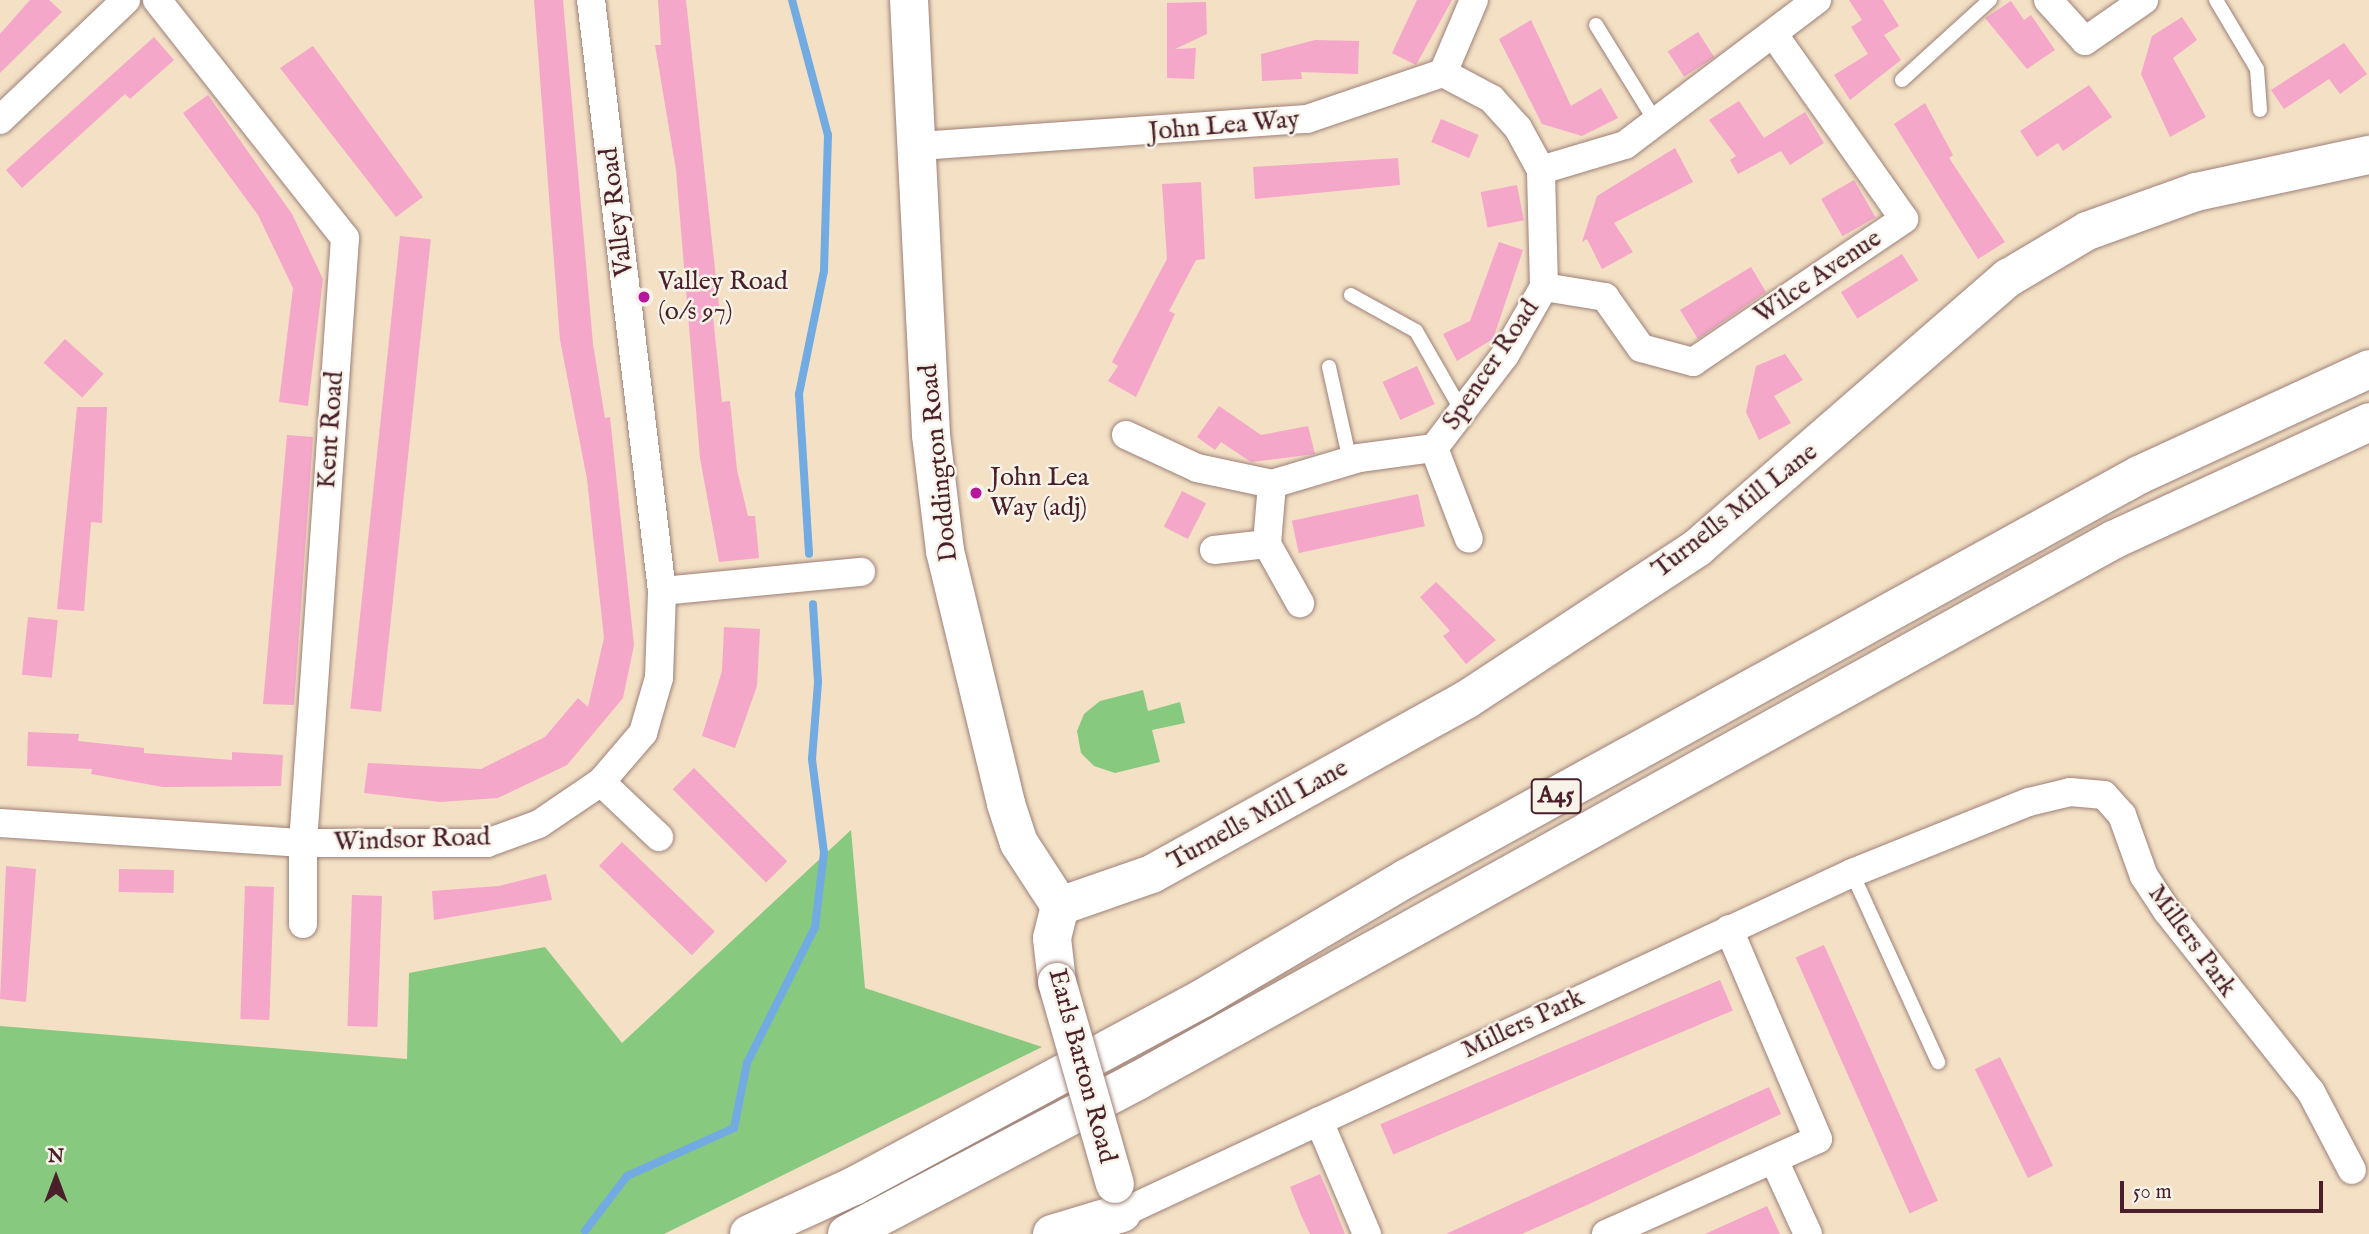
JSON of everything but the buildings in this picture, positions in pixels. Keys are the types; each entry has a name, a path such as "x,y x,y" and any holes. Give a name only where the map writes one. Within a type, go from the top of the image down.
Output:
{"main road":[{"name":"Doddington Road","path":"909,0 919,146 931,435 955,606 1006,804 1019,843 1059,906"},
{"name":"Turnells Mill Lane","path":"1059,906 1152,874 1466,699 1697,548 2008,278 2087,231 2196,192 2369,155"},
{"name":"A45","path":"749,1234 854,1186 1203,998 1405,879 2139,475 2369,369"},
{"name":"A45","path":"847,1234 1139,1080 2113,540 2369,422"},
{"name":"Earls Barton Road","path":"1059,906 1052,939 1057,982 1122,1210"},
{"path":"1052,1234 1122,1210"}],"street":[{"path":"0,120 126,0"},
{"name":"Kent Road","path":"157,0 345,239 303,843 303,924"},
{"name":"Valley Road","path":"591,0 662,591"},
{"path":"1443,74 1474,0"},
{"path":"1541,170 1625,145 1817,0"},
{"path":"2048,0 2085,41 2144,0"},
{"name":"Wilce Avenue","path":"1544,287 1605,297 1641,348 1693,362 1904,219 1774,35"},
{"name":"John Lea Way","path":"919,146 1307,119 1443,74"},
{"name":"Spencer Road","path":"1126,435 1197,468 1272,484 1349,461 1434,449 1505,355 1544,287 1541,170 1518,128 1492,99 1443,74"},
{"name":"Spencer Road","path":"1434,449 1469,539"},
{"path":"1272,484 1267,544 1300,603"},
{"path":"1214,550 1267,544"},
{"path":"662,591 860,572"},
{"name":"Windsor Road","path":"0,823 303,843 487,843 539,824 601,782 643,733 659,678 662,591"},
{"path":"601,782 659,836"},
{"name":"Millers Park","path":"1122,1210 1852,873 2029,802 2070,792 2104,795 2122,815 2144,876 2167,911 2311,1092 2352,1170"},
{"path":"1606,1234 1818,1139 1729,929"},
{"path":"1319,1121 1367,1234"},
{"path":"1773,1160 1808,1234"}],"lane":[{"path":"1902,80 1990,0"},
{"path":"2216,0 2257,69 2260,110"},
{"path":"1596,25 1656,122"},
{"path":"1351,295 1416,331 1462,411"},
{"path":"1329,367 1349,461"},
{"path":"1852,873 1938,1062"}],"green space":[{"path":"1143,690 1148,711 1180,702 1185,723 1152,730 1160,762 1115,773 1094,766 1081,753 1077,731 1084,714 1100,701"},
{"path":"851,830 865,988 1042,1047 664,1234 0,1234 0,1026 407,1059 409,973 545,947 622,1043"}],"waterway":[{"path":"792,0 828,135 824,271 799,394 809,554"},
{"path":"585,1231 627,1176 734,1128 747,1063 815,927 824,853 812,759 818,682 813,604"}],"place":[{"name":"Valley Road (o/s 97)","path":"644,297"},
{"name":"John Lea Way (adj)","path":"976,493"}]}
